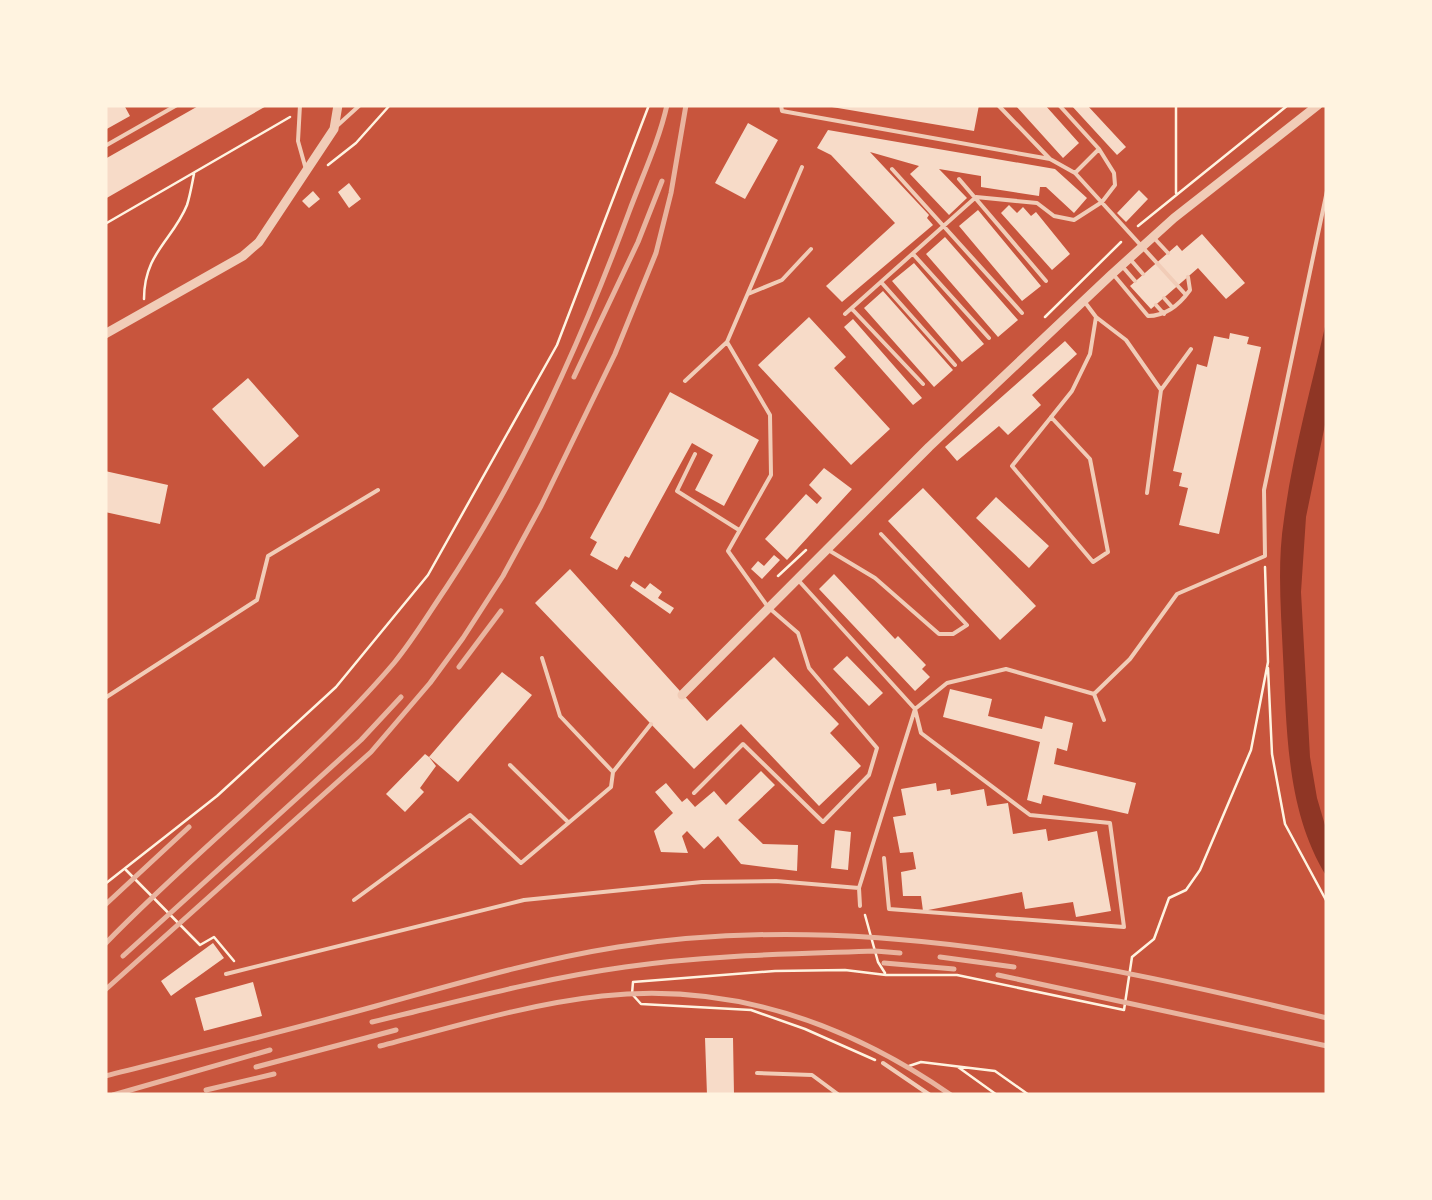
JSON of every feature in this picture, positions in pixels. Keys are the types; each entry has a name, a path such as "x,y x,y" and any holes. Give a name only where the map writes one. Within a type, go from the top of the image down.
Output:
{"street":[{"path":"105,334 243,256 259,242 334,128 338,105"},
{"path":"682,694 796,578 1153,236 1318,105"}],"lane":[{"path":"105,146 177,105"},
{"path":"300,105 298,141 307,170"},
{"path":"334,128 360,105"},
{"path":"781,105 782,111 1050,159"},
{"path":"998,105 1050,159 1075,173 1186,296"},
{"path":"845,314 976,197 1037,203 1064,220 1074,220 1102,202 1115,184 1114,173 1099,148 1059,105"},
{"path":"1075,173 1099,148"},
{"path":"686,381 727,342 802,168"},
{"path":"892,169 1022,312"},
{"path":"959,179 1046,281"},
{"path":"1094,694 1130,660 1178,594 1264,556 1264,490 1327,190"},
{"path":"1153,236 1168,253"},
{"path":"748,294 782,280 811,249"},
{"path":"912,254 989,338"},
{"path":"1126,262 1143,274"},
{"path":"1126,262 1135,281"},
{"path":"1112,274 1148,316 1164,314 1186,296 1190,290 1188,276"},
{"path":"881,282 956,364"},
{"path":"1164,298 1172,308"},
{"path":"1084,301 1096,317 1126,340 1161,390"},
{"path":"1156,305 1164,314"},
{"path":"852,308 923,384"},
{"path":"1051,417 1090,458 1108,552 1093,562 1012,466 1051,417 1072,391 1090,354 1096,317"},
{"path":"694,793 744,744 823,822 869,775 877,748 809,668 798,633 768,608 728,550 771,475 770,415 727,342"},
{"path":"1147,492 1161,390 1190,348"},
{"path":"695,454 677,491 739,530"},
{"path":"105,698 257,600 268,556 378,490"},
{"path":"826,549 875,578 940,634 953,634 968,624 881,534"},
{"path":"796,578 914,709 920,733 1030,815 1110,824 1124,927 889,909 884,858"},
{"path":"542,658 560,716 613,772"},
{"path":"860,906 859,888 914,709 947,683 1006,669 1094,694"},
{"path":"1094,694 1104,720"},
{"path":"354,900 470,815 522,863 611,786 613,772 651,724"},
{"path":"510,765 568,823"},
{"path":"226,974 524,900 702,882 776,881 859,888"},
{"path":"883,1063 930,1095"},
{"path":"757,1073 812,1075 839,1095"}],"path":[{"path":"307,170 333,164 390,105"},
{"path":"105,884 217,796 336,687 428,575 557,345 648,105"},
{"path":"1176,105 1176,194"},
{"path":"105,224 281,122"},
{"path":"144,312 144,284 159,246 186,207 194,172"},
{"path":"1264,556 1272,754 1285,824 1327,902"},
{"path":"883,1063 806,1028 752,1010 641,1004 632,994 633,982 757,972 846,970 957,975 1124,1010 1132,956 1154,940 1170,898 1186,890 1212,847 1251,750 1268,662"},
{"path":"124,868 200,945 214,937 242,969"},
{"path":"860,906 871,928 878,962 886,974"},
{"path":"932,1062 995,1071 1028,1095"},
{"path":"955,1064 997,1095"}],"shaded area":[{"path":"1327,318 1327,415 1306,517 1301,592 1310,757 1327,832 1327,877 1303,825 1291,770 1280,570 1292,468"}],"building":[{"path":"105,105 124,105 130,116 105,130"},
{"path":"200,105 268,105 105,199 105,159"},
{"path":"820,105 979,105 974,131"},
{"path":"1015,105 1045,105 1079,143 1063,158"},
{"path":"1071,105 1087,105 1126,147 1117,155"},
{"path":"748,123 778,140 745,199 715,183"},
{"path":"828,130 1055,169 1087,198 1074,213 1046,187 1040,187 1039,196 981,187 981,176 939,169 967,198 949,215 910,174 919,166 870,152 929,215 933,225 842,302 826,286 895,223 831,155 817,148"},
{"path":"349,183 361,199 349,208 338,192"},
{"path":"1139,190 1148,199 1126,222 1117,213"},
{"path":"313,191 320,199 309,208 302,201"},
{"path":"1009,205 1017,213 1023,207 1031,216 1036,212 1070,254 1052,270 1001,213"},
{"path":"978,210 1041,286 1022,301 959,226"},
{"path":"1202,234 1245,283 1226,299 1198,268 1151,309 1130,286 1177,245 1182,251"},
{"path":"945,237 1018,320 998,337 926,254"},
{"path":"914,263 984,344 962,362 892,281"},
{"path":"883,291 953,370 934,387 864,308"},
{"path":"809,317 846,357 834,368 890,429 851,465 758,365"},
{"path":"853,319 922,398 913,405 844,327"},
{"path":"1230,333 1249,337 1247,344 1261,347 1219,534 1179,525 1188,488 1179,486 1182,473 1173,471 1197,364 1207,367 1214,336 1229,339"},
{"path":"1065,341 1077,354 1032,395 1041,405 1008,435 999,426 957,461 945,447"},
{"path":"248,378 299,436 264,467 212,409"},
{"path":"670,392 759,440 724,506 695,490 713,455 692,443 629,558 625,556 617,570 590,555 597,542 590,538"},
{"path":"824,468 852,489 787,560 765,539 806,494 817,504 822,498 809,485"},
{"path":"105,471 168,485 160,524 105,512"},
{"path":"923,488 1036,606 1000,640 888,521"},
{"path":"996,497 1049,546 1029,568 976,518"},
{"path":"774,555 780,560 762,579 751,569 758,561 764,566"},
{"path":"570,569 707,721 774,657 839,724 830,733 861,766 819,806 741,724 694,769 535,603"},
{"path":"834,574 895,639 898,636 926,665 922,669 930,677 915,691 819,589"},
{"path":"633,581 645,589 650,583 662,592 658,598 674,608 670,614 630,586"},
{"path":"847,656 883,693 869,706 833,669"},
{"path":"502,672 532,695 458,782 429,757"},
{"path":"950,689 992,699 988,716 1042,729 1045,716 1073,723 1067,751 1057,748 1054,764 1136,783 1128,814 1043,795 1041,804 1027,800 1040,742 943,717"},
{"path":"425,754 436,766 420,788 424,792 405,812 386,794"},
{"path":"761,771 775,785 738,820 763,844 798,845 797,871 741,864 718,836 704,849 687,831 682,836 688,853 661,852 654,831 673,813 655,792 666,783 682,802 687,798 695,807 714,791 726,805"},
{"path":"936,783 937,791 950,789 951,795 984,789 987,806 1008,803 1013,834 1046,829 1048,841 1097,831 1111,911 1076,917 1073,902 1025,909 1022,892 923,911 921,896 903,896 901,872 916,869 913,852 900,853 893,817 906,815 901,789"},
{"path":"835,830 851,832 848,870 831,868"},
{"path":"213,943 224,958 171,996 161,981"},
{"path":"253,982 262,1016 204,1031 195,998"},
{"path":"705,1038 733,1038 734,1095 707,1095"}],"railway":[{"path":"105,944 325,736 394,663 421,626 500,499 548,406 610,261 667,105"},
{"path":"105,990 371,752 463,638 541,506 615,354 656,253 686,105"},
{"path":"574,377 638,242 662,181"},
{"path":"459,667 501,611"},
{"path":"123,956 361,740 401,697"},
{"path":"105,905 189,827"},
{"path":"105,1076 526,966 618,947 708,937 797,934 976,948 1152,978 1327,1018"},
{"path":"372,1022 529,984 625,967 750,956 900,953"},
{"path":"940,957 1014,967"},
{"path":"884,963 954,969"},
{"path":"998,975 1327,1046"},
{"path":"380,1046 574,1000 650,993 696,995 742,1002 829,1028 871,1047 951,1095"},
{"path":"256,1067 396,1030"},
{"path":"113,1095 270,1050"},
{"path":"206,1090 274,1074"}]}
